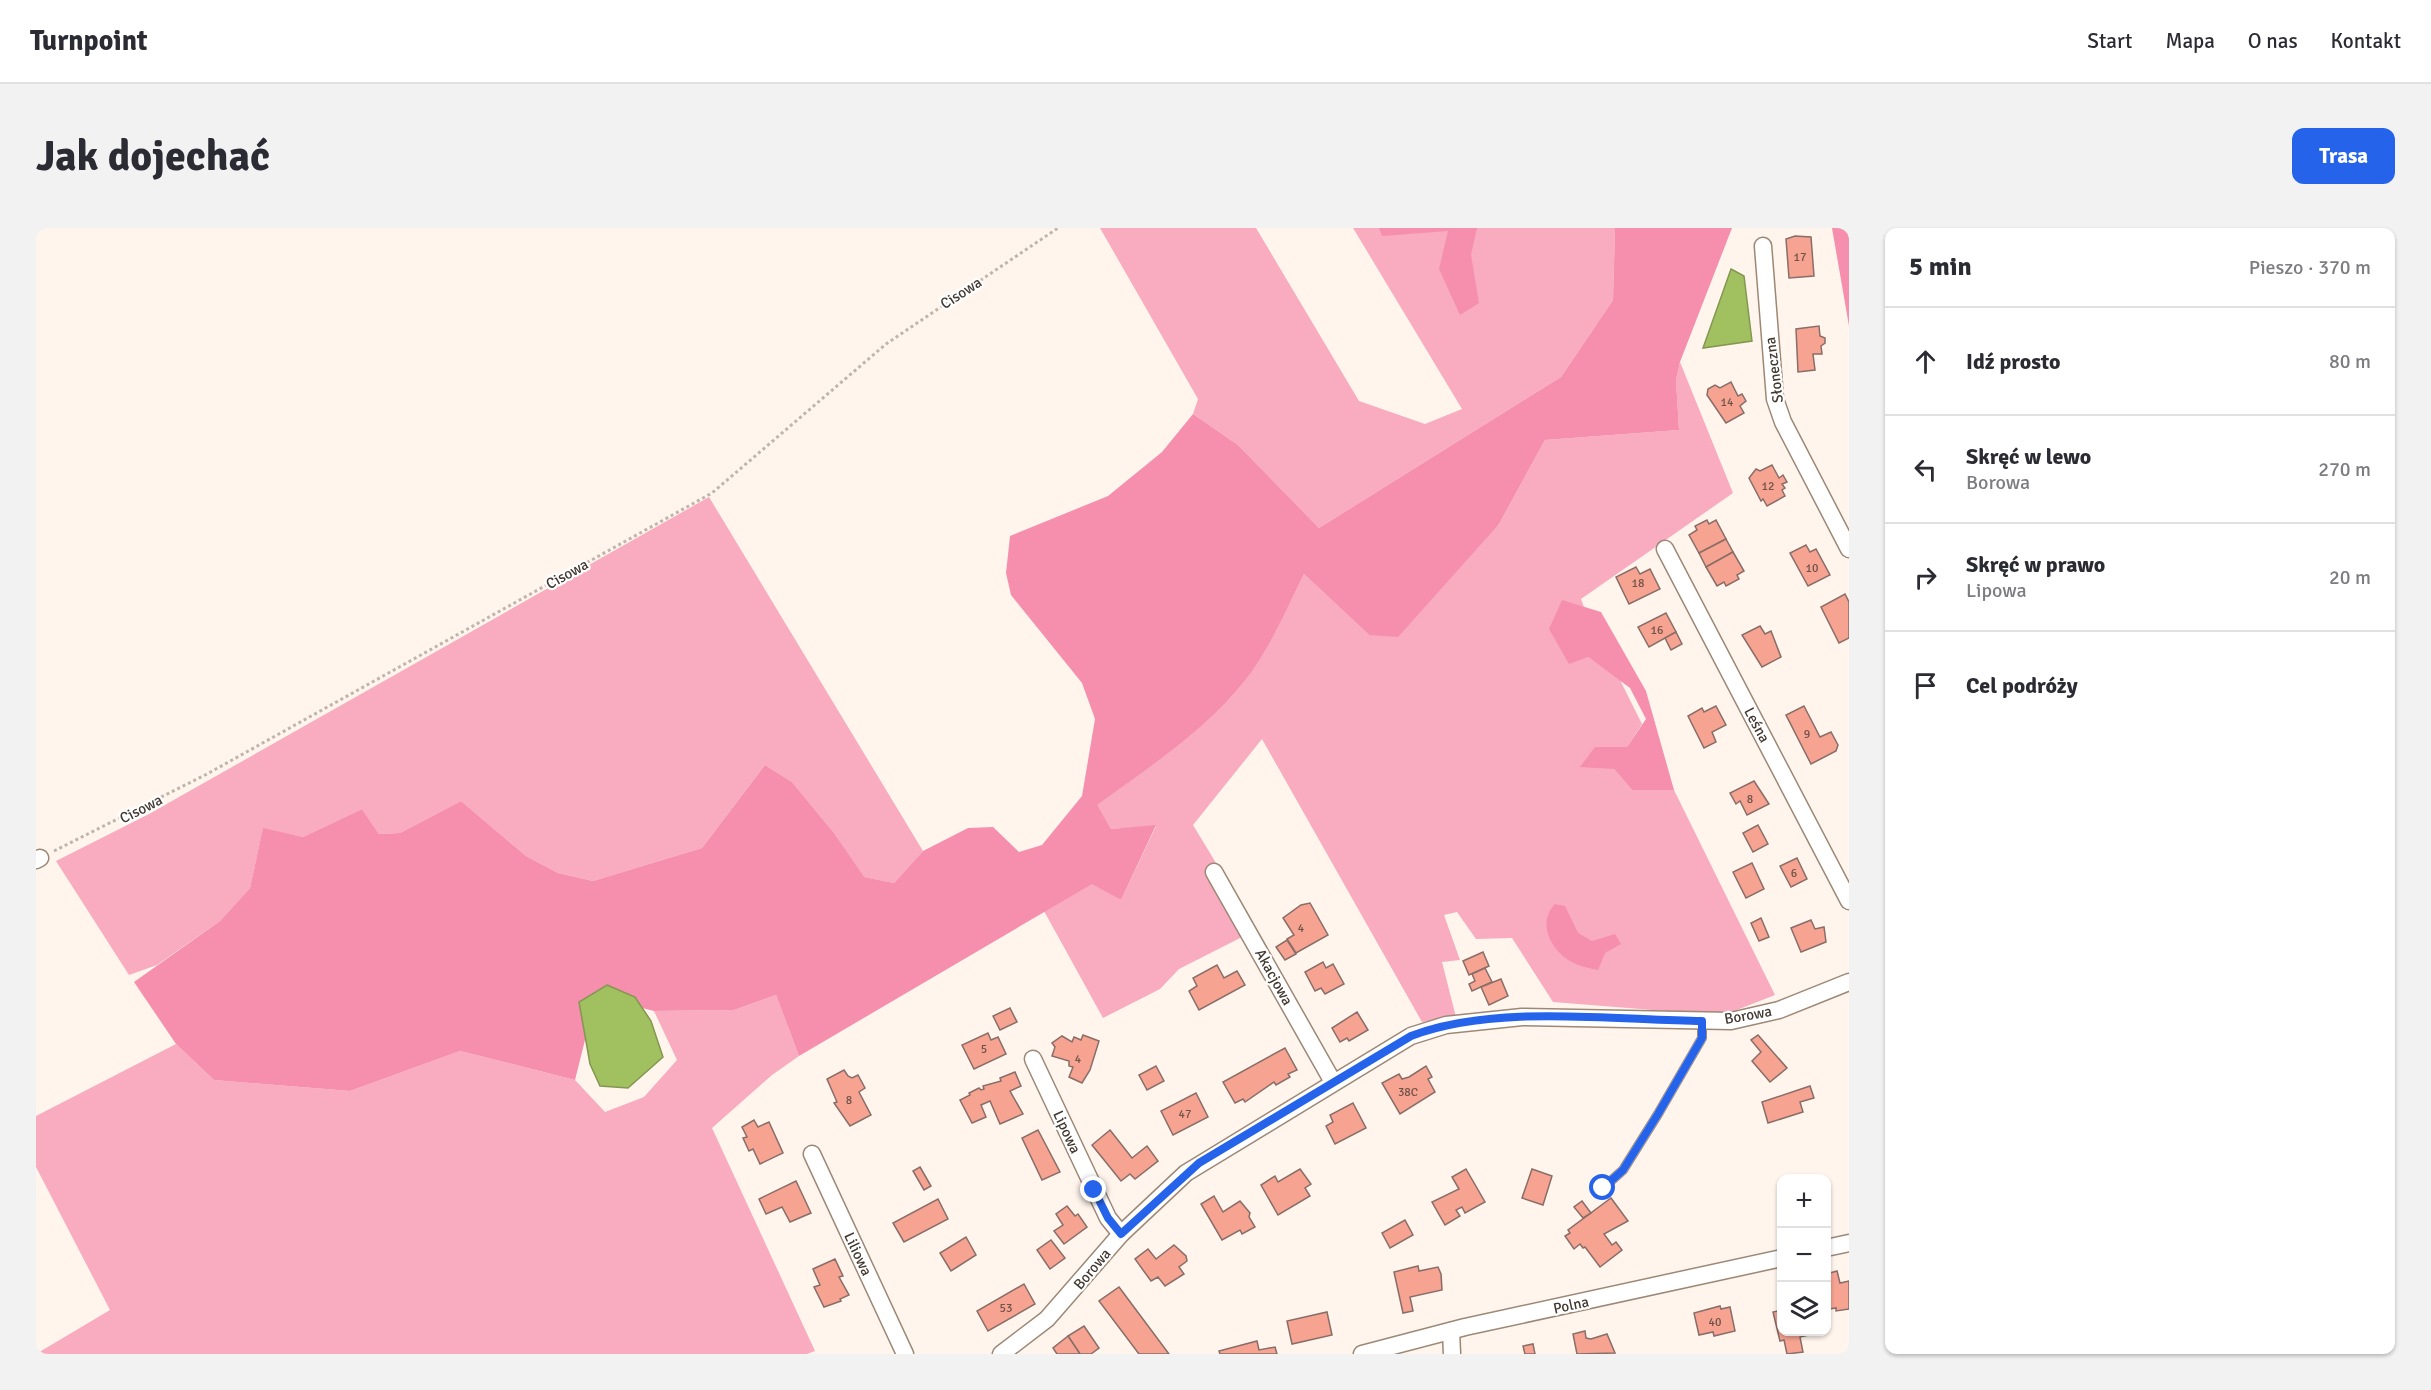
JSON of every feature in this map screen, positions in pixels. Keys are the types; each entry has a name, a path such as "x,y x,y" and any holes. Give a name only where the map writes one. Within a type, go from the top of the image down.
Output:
{"street":[{"name":"Słoneczna","path":"1763,246 1776,399 1783,422 1849,549"},
{"name":"Leśna","path":"1665,549 1849,900"},
{"name":"Akacjowa","path":"1214,872 1333,1082"},
{"name":"Borowa","path":"1001,1354 1047,1319 1121,1234 1199,1163 1411,1036 1446,1026 1522,1017 1731,1021 1779,1010 1849,982"},
{"name":"Lipowa","path":"1033,1059 1108,1218 1121,1234"},
{"name":"Liliowa","path":"812,1154 904,1354"},
{"path":"1831,1247 1849,1243"},
{"name":"Polna","path":"1362,1354 1451,1331 1777,1259"},
{"path":"1451,1331 1452,1354"}],"lane":[{"path":"1603,1188 1623,1170 1658,1114 1702,1038 1702,1021"}],"path":[{"name":"Cisowa","path":"38,859 197,780 712,493 909,327 1058,228"}],"shaded area":[{"path":"1100,228 1256,228 1359,401 1425,424 1462,409 1353,228 1615,228 1613,300 1561,377 1319,528 1238,445 1193,414 1198,399"},
{"path":"1379,228 1477,228 1471,255 1479,303 1460,315 1439,269 1448,231 1382,236"},
{"path":"1615,228 1732,228 1680,362 1676,380 1679,430 1545,440 1499,524 1398,637 1369,635 1304,574 1261,657 1228,700 1175,748 1097,805 1111,829 1156,825 1121,900 1092,884 799,1056 776,995 734,1010 654,1011 596,996 575,1080 460,1051 350,1091 214,1080 176,1044 134,982 220,921 250,888 263,828 303,837 362,809 379,834 400,833 461,801 526,856 558,873 593,881 702,848 765,765 792,782 834,833 864,877 894,883 923,851 968,828 993,827 1019,852 1042,845 1082,796 1095,719 1082,683 1011,595 1006,573 1010,536 1108,496 1162,452 1193,414 1238,445 1319,528 1561,377 1613,300"},
{"path":"1832,228 1849,228 1849,326"},
{"path":"1731,269 1744,276 1752,341 1703,348"},
{"path":"1680,362 1733,493 1581,599 1584,607 1562,601 1588,657 1620,680 1642,724 1627,747 1595,747 1632,790 1674,790 1775,995 1729,1013 1678,1012 1553,1002 1512,938 1476,939 1457,912 1444,915 1460,960 1442,962 1456,1017 1422,1022 1262,739 1193,825 1259,934 1244,936 1179,969 1160,989 1103,1018 1044,911 1092,883 1121,900 1156,826 1111,829 1096,805 1193,733 1228,700 1244,682 1277,630 1304,574 1369,635 1499,524 1545,440 1679,430 1676,380"},
{"path":"709,497 923,851 894,883 863,877 834,833 792,782 765,765 702,848 593,881 558,873 526,856 461,801 400,833 379,834 362,809 303,837 263,829 250,888 220,921 157,965 129,975 56,861 149,814"},
{"path":"1562,600 1601,612 1646,691 1674,790 1632,790 1614,769 1580,767 1595,747 1627,747 1646,719 1630,688 1588,657 1569,664 1549,629"},
{"path":"1555,904 1565,906 1578,933 1592,941 1615,934 1621,944 1605,953 1598,970 1574,963 1553,945 1549,937 1547,920"},
{"path":"607,985 635,997 651,1021 663,1057 628,1088 600,1086 590,1064 579,1002"},
{"path":"776,995 799,1056 772,1075 712,1128 815,1351 807,1354 36,1354 110,1310 36,1167 36,1116 176,1044 214,1080 350,1091 460,1051 575,1080 605,1112 644,1097 677,1060 654,1011 734,1010"}],"building":[{"path":"1795,236 1811,237 1814,276 1789,278 1786,239"},
{"path":"1819,326 1820,336 1825,338 1825,343 1821,346 1822,354 1813,354 1815,370 1798,372 1796,329"},
{"path":"1731,382 1738,396 1742,394 1746,401 1740,406 1744,413 1726,423 1707,395 1708,389 1715,385 1720,388"},
{"path":"1772,465 1779,478 1783,475 1787,482 1782,484 1785,488 1782,490 1785,496 1767,506 1763,499 1761,501 1749,478 1756,469 1760,471"},
{"path":"1707,520 1709,524 1716,520 1726,539 1699,553 1689,535 1697,530 1695,526"},
{"path":"1726,539 1733,552 1706,567 1699,553"},
{"path":"1806,545 1810,552 1816,549 1830,575 1808,586 1790,553"},
{"path":"1733,552 1744,571 1737,575 1739,579 1726,586 1724,582 1717,586 1706,567"},
{"path":"1636,567 1640,574 1650,569 1660,589 1629,604 1616,577"},
{"path":"1845,594 1849,602 1849,638 1839,643 1821,607"},
{"path":"1666,613 1676,632 1649,647 1638,627"},
{"path":"1760,626 1765,634 1771,631 1781,657 1762,667 1742,635"},
{"path":"1676,632 1682,644 1671,650 1665,638"},
{"path":"1716,706 1726,725 1712,732 1716,742 1704,748 1688,716 1702,708 1704,712"},
{"path":"1804,706 1820,737 1831,732 1838,745 1836,751 1811,764 1786,715"},
{"path":"1754,781 1769,804 1747,815 1740,801 1736,804 1730,793"},
{"path":"1758,825 1768,844 1753,852 1743,833"},
{"path":"1797,858 1807,879 1791,887 1780,866"},
{"path":"1752,863 1764,889 1746,898 1733,872"},
{"path":"1310,903 1328,935 1296,953 1287,939 1294,935 1283,918 1301,905"},
{"path":"1761,918 1769,937 1759,941 1751,923"},
{"path":"1811,920 1815,929 1824,927 1826,942 1801,952 1791,928"},
{"path":"1287,940 1296,954 1285,960 1276,947"},
{"path":"1483,952 1489,966 1469,975 1463,961"},
{"path":"1323,962 1326,968 1333,964 1344,984 1325,994 1321,988 1315,991 1305,972"},
{"path":"1217,965 1224,978 1237,971 1245,985 1199,1010 1189,991 1197,986 1193,978"},
{"path":"1485,968 1492,982 1472,991 1469,984 1475,981 1472,974"},
{"path":"1501,979 1508,996 1489,1005 1481,987"},
{"path":"1010,1008 1017,1022 1000,1030 993,1016"},
{"path":"1357,1012 1368,1030 1349,1041 1347,1038 1340,1042 1332,1028"},
{"path":"988,1033 991,1040 998,1037 1006,1054 974,1069 962,1045"},
{"path":"1083,1035 1099,1041 1090,1070 1082,1083 1069,1077 1073,1067 1069,1066 1069,1061 1052,1056 1055,1047 1052,1043 1062,1036 1072,1042 1074,1037 1081,1040"},
{"path":"1758,1035 1787,1068 1770,1082 1752,1061 1761,1052 1751,1040"},
{"path":"1285,1048 1297,1070 1288,1074 1290,1077 1276,1085 1274,1082 1245,1102 1243,1099 1235,1103 1223,1082"},
{"path":"1156,1066 1164,1081 1147,1090 1139,1075"},
{"path":"1426,1066 1432,1077 1428,1079 1435,1092 1400,1114 1382,1083 1399,1074 1402,1079 1409,1077"},
{"path":"844,1070 852,1078 858,1075 865,1088 859,1092 871,1115 850,1126 834,1103 837,1102 827,1079"},
{"path":"1015,1072 1021,1086 1010,1091 1023,1114 1000,1124 990,1101 981,1105 986,1117 972,1123 960,1100 970,1095 969,1093 979,1088 984,1089 983,1086 1001,1081 1000,1078"},
{"path":"1810,1086 1814,1098 1800,1102 1803,1112 1768,1123 1762,1102"},
{"path":"1196,1093 1208,1117 1173,1135 1161,1111"},
{"path":"1353,1103 1366,1128 1335,1144 1326,1126 1333,1122 1330,1115"},
{"path":"754,1120 758,1127 769,1122 783,1153 760,1164 753,1149 749,1151 743,1138 747,1137 742,1127"},
{"path":"1038,1130 1060,1172 1042,1180 1022,1138"},
{"path":"1110,1130 1132,1158 1147,1146 1158,1161 1135,1179 1130,1174 1121,1181 1092,1145"},
{"path":"920,1167 931,1186 924,1190 913,1171"},
{"path":"1300,1169 1311,1184 1305,1188 1310,1196 1278,1215 1261,1185 1275,1176 1278,1182"},
{"path":"1466,1169 1485,1202 1465,1213 1462,1207 1456,1210 1460,1216 1445,1225 1432,1202 1459,1189 1452,1177"},
{"path":"1532,1169 1552,1176 1543,1205 1522,1198"},
{"path":"796,1181 811,1213 790,1222 782,1207 766,1214 759,1199"},
{"path":"1214,1196 1223,1212 1240,1201 1250,1213 1249,1217 1255,1227 1242,1234 1240,1230 1222,1240 1201,1204"},
{"path":"1611,1198 1628,1221 1604,1234 1612,1245 1616,1242 1622,1250 1600,1267 1585,1247 1583,1248 1580,1244 1574,1249 1565,1236 1570,1233 1568,1230"},
{"path":"938,1199 948,1219 904,1242 893,1223"},
{"path":"1582,1201 1591,1213 1583,1218 1574,1207"},
{"path":"1067,1206 1075,1216 1078,1214 1087,1227 1064,1244 1054,1231 1063,1225 1056,1214"},
{"path":"1405,1220 1413,1235 1390,1248 1382,1233"},
{"path":"966,1237 976,1255 951,1271 940,1253"},
{"path":"1051,1240 1065,1258 1050,1269 1037,1250"},
{"path":"1174,1245 1186,1256 1187,1261 1179,1267 1184,1274 1165,1286 1158,1277 1151,1281 1135,1259 1148,1249 1156,1259"},
{"path":"835,1259 843,1276 839,1277 849,1295 840,1299 841,1301 824,1307 814,1287 820,1285 813,1269"},
{"path":"1418,1266 1419,1271 1438,1267 1442,1290 1410,1297 1413,1311 1403,1313 1394,1272"},
{"path":"1837,1271 1840,1283 1849,1281 1849,1309 1836,1311 1836,1308 1831,1309 1831,1273"},
{"path":"1024,1284 1035,1304 988,1331 977,1311"},
{"path":"1119,1287 1169,1354 1139,1354 1099,1301"},
{"path":"1720,1306 1721,1309 1730,1307 1735,1331 1714,1336 1713,1332 1699,1335 1694,1313"},
{"path":"1777,1311 1777,1329 1773,1312"},
{"path":"1327,1312 1332,1335 1292,1344 1287,1321"},
{"path":"1084,1326 1099,1348 1091,1354 1080,1354 1068,1336"},
{"path":"1585,1331 1586,1338 1591,1339 1607,1334 1615,1353 1577,1354 1573,1334"},
{"path":"1068,1336 1080,1354 1057,1354 1053,1348"},
{"path":"1779,1336 1804,1336 1800,1337 1803,1352 1787,1354 1784,1340 1780,1341"},
{"path":"1257,1341 1259,1350 1275,1347 1277,1354 1220,1354 1219,1351"},
{"path":"1533,1344 1535,1354 1525,1354 1523,1346"}],"route":[{"path":"1094,1190 1108,1218 1121,1234 1199,1163 1411,1036 1428,1029 1522,1017 1702,1021 1702,1038 1658,1114 1623,1170 1603,1188"}]}
